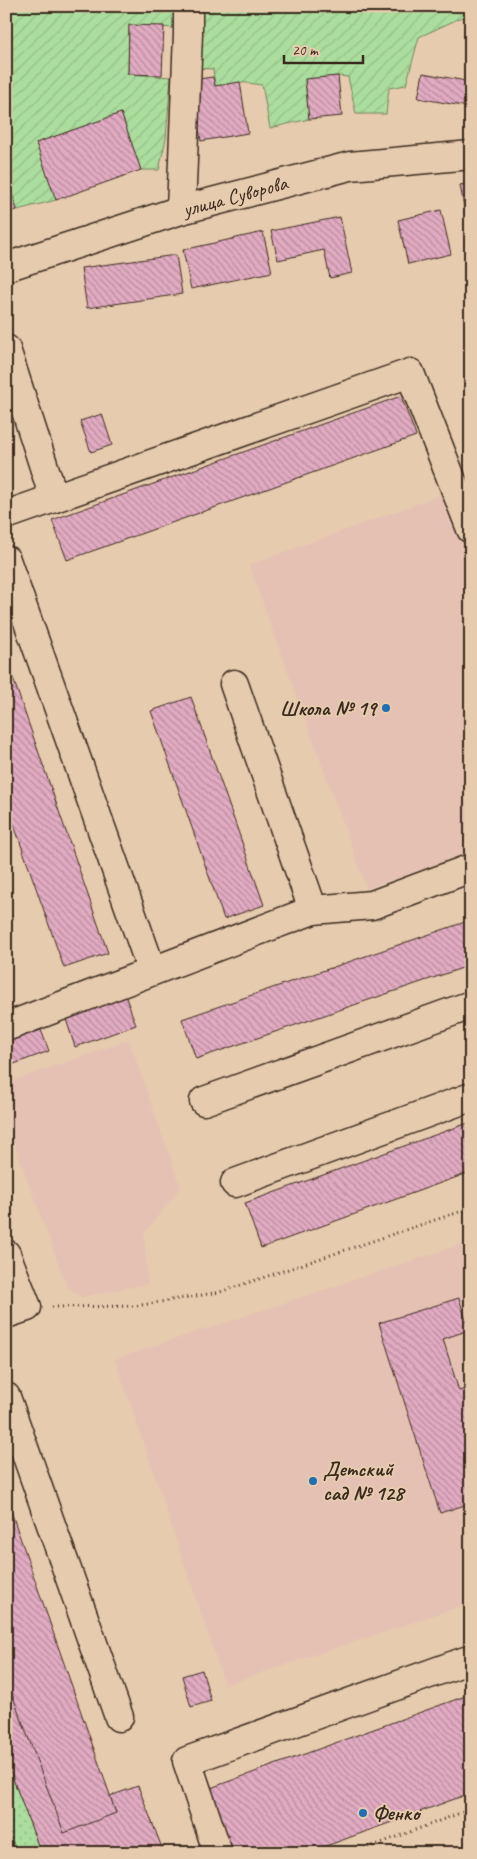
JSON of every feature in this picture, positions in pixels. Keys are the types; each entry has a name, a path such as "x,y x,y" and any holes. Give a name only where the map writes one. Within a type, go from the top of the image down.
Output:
{"street":[{"path":"182,210 188,6"},
{"name":"улица Суворова","path":"6,268 182,210 350,166 471,155"},
{"path":"6,349 54,498"},
{"path":"6,515 410,372 471,529"},
{"path":"6,560 152,971"},
{"path":"234,684 313,910"},
{"path":"6,1027 313,910 372,905 471,868"},
{"path":"204,1101 471,1005"},
{"path":"235,1183 471,1097"},
{"path":"6,1254 16,1311"},
{"path":"6,1396 119,1717"},
{"path":"218,1853 187,1761 471,1659"}],"path":[{"path":"16,1311 136,1306 220,1292 471,1208"},
{"path":"354,1853 471,1809"},
{"path":"6,1824 16,1853"}],"shaded area":[{"name":"Школа № 19","path":"471,484 471,851 367,889 249,565"},
{"path":"129,1040 181,1188 144,1233 148,1284 81,1297 67,1287 6,1122 6,1083"},
{"name":"Детский сад № 128","path":"471,1241 471,1603 225,1685 115,1359"}],"green space":[{"path":"6,6 173,6 175,28 129,25 128,74 171,77 166,138 159,170 141,170 121,113 36,143 56,200 17,210 6,175"},
{"path":"193,6 471,6 471,13 419,37 406,85 389,88 386,114 356,114 348,77 305,79 309,119 270,128 262,85 240,82 215,86 213,69 192,68"},
{"path":"6,1760 41,1853 6,1853"}],"building":[{"path":"129,25 164,26 162,75 128,74"},
{"path":"423,73 471,82 468,107 418,98"},
{"path":"338,76 342,116 309,119 305,79"},
{"path":"213,77 215,86 240,82 248,133 201,141 191,80"},
{"path":"121,113 141,170 56,200 36,143"},
{"path":"6,175 17,210 6,213"},
{"path":"471,183 471,217 466,218 460,185"},
{"path":"441,210 451,254 408,264 398,220"},
{"path":"340,217 352,273 330,278 324,250 278,260 271,231"},
{"path":"263,232 272,272 191,289 183,250"},
{"path":"176,255 182,294 87,308 81,268"},
{"path":"401,396 416,436 67,560 52,520"},
{"path":"102,414 112,445 91,452 80,421"},
{"path":"6,658 108,953 64,968 6,802"},
{"path":"191,697 264,905 224,919 151,711"},
{"path":"471,920 471,965 196,1059 182,1019"},
{"path":"125,995 136,1025 75,1047 65,1016"},
{"path":"41,1030 49,1051 6,1067 6,1042"},
{"path":"471,1122 471,1172 261,1248 245,1203"},
{"path":"459,1298 469,1330 443,1339 459,1391 471,1387 471,1503 440,1513 379,1323"},
{"path":"6,1497 127,1844 101,1853 62,1853 6,1692"},
{"path":"202,1670 211,1701 191,1707 182,1676"},
{"path":"6,1678 64,1833 116,1813 110,1796 138,1786 164,1853 41,1853 6,1760"},
{"path":"471,1694 471,1793 307,1853 228,1853 205,1790"}],"place":[{"name":"Школа № 19","path":"386,708"},
{"name":"Детский сад № 128","path":"313,1481"},
{"name":"Фенко","path":"363,1813"}]}
